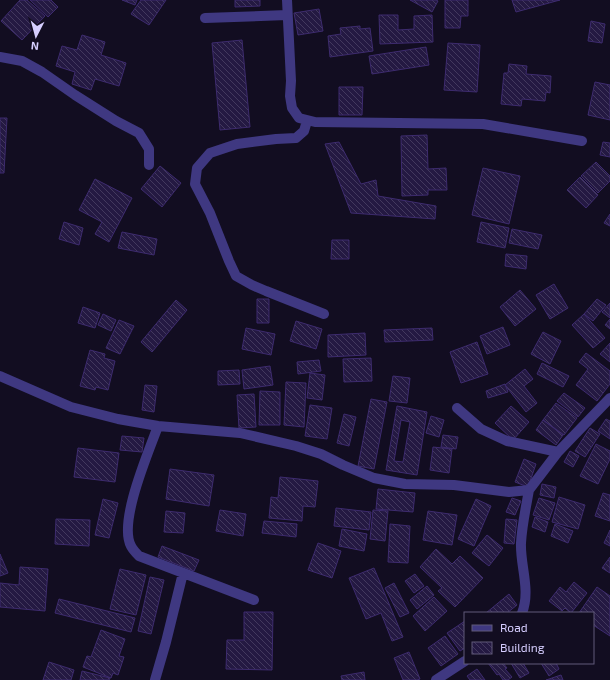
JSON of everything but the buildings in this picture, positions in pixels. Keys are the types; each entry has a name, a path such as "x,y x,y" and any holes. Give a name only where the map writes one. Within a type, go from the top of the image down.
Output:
{"street":[{"path":"287,0 291,81 290,96 292,108 299,118 307,121 483,124 582,141"},
{"path":"205,18 287,15"},
{"path":"0,57 22,61 42,72 116,121 139,133 149,149 149,165"},
{"path":"307,121 304,131 296,138 237,144 210,153 197,168 195,184 210,214 236,276 252,285 324,314"},
{"path":"0,376 71,407 118,419 158,426 240,433 296,446 321,454 374,478 405,484 454,485 509,492 529,490"},
{"path":"522,612 525,606 526,596 521,561 521,542 529,490 558,452 610,398"},
{"path":"457,408 481,430 507,441 558,452"},
{"path":"158,426 135,489 129,518 128,532 130,545 139,556 254,600"},
{"path":"155,680 183,573"},
{"path":"436,680 464,662"}]}
